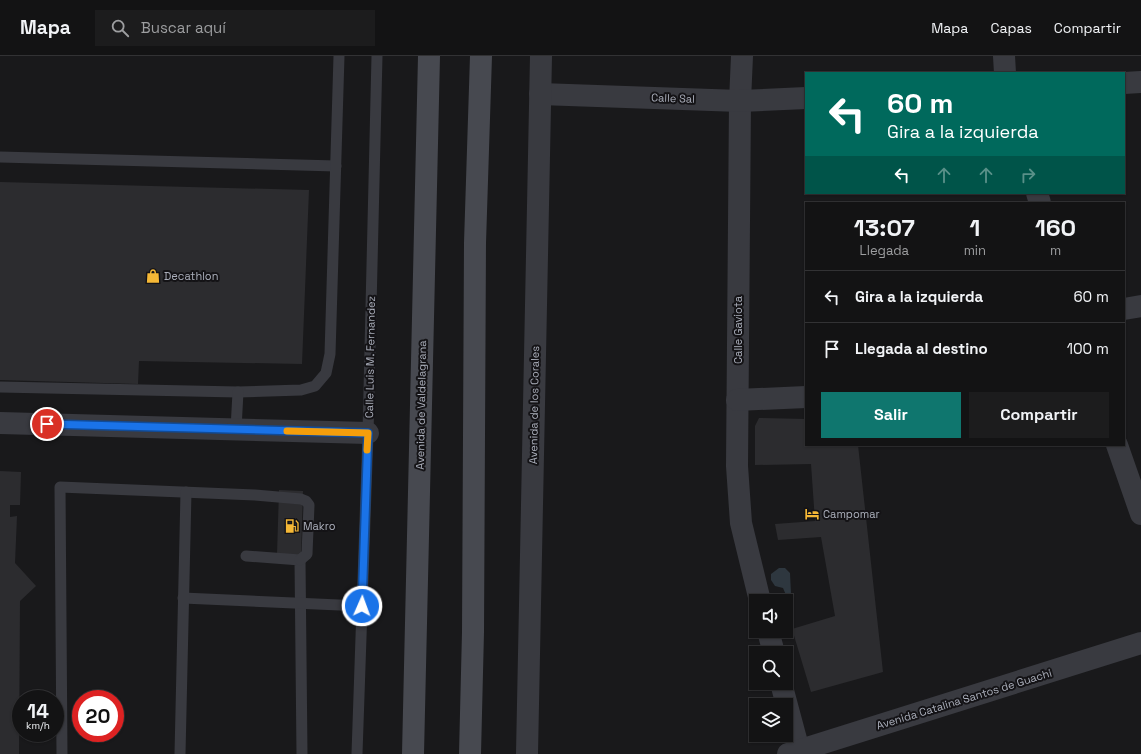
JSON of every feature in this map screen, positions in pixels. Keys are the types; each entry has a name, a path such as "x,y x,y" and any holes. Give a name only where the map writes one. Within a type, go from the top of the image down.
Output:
{"main road":[{"name":"Avenida de Valdelagrana","path":"413,754 429,56"},
{"path":"470,754 473,624 475,243 481,56"}],"street":[{"name":"Avenida de los Corales","path":"527,754 541,56"},
{"name":"Calle Gaviota","path":"742,56 740,101 737,466 740,523 758,594"},
{"path":"1004,56 1005,72"},
{"path":"1125,83 1141,82"},
{"name":"Calle Sal","path":"540,94 740,101 805,98"},
{"path":"1125,309 1141,306"},
{"path":"737,400 805,397"},
{"path":"0,423 368,433"},
{"path":"1117,446 1141,514"},
{"name":"Avenida Catalina Santos de Guachi","path":"795,753 1141,643"},
{"path":"782,690 795,753"}],"lane":[{"path":"0,387 238,392 302,390 315,386 326,374 330,354 339,56"},
{"name":"Calle Luis M. Fernandez","path":"357,754 368,433 376,56"},
{"path":"0,157 336,166"},
{"path":"236,429 238,392"},
{"path":"62,754 60,486 255,495 301,499 306,501 309,505 307,554 300,560 246,556"},
{"path":"180,754 186,492"},
{"path":"300,560 302,754"},
{"path":"183,598 362,606"}],"shaded area":[{"path":"779,568 785,568 790,573 791,594 786,594 783,588 775,586 771,580 771,574"}],"building":[{"name":"Decathlon","path":"0,182 309,190 302,364 139,361 138,384 0,380"},
{"path":"759,418 805,419 805,446 858,446 883,672 811,692 793,629 835,616 821,537 778,540 775,524 815,521 811,464 755,465 755,426"},
{"path":"0,471 21,472 20,505 10,505 10,517 17,516 15,563 36,586 20,601 19,690 12,690 12,742 19,742 19,754 0,754"},
{"path":"279,490 303,491 301,555 277,554"}],"slow traffic":[{"path":"287,431 368,433 367,450"}],"place":[{"name":"Decathlon","path":"153,276"},
{"name":"Campomar","path":"812,514"},
{"name":"Makro","path":"292,526"}],"route":[{"path":"47,424 368,433 362,606"}]}
